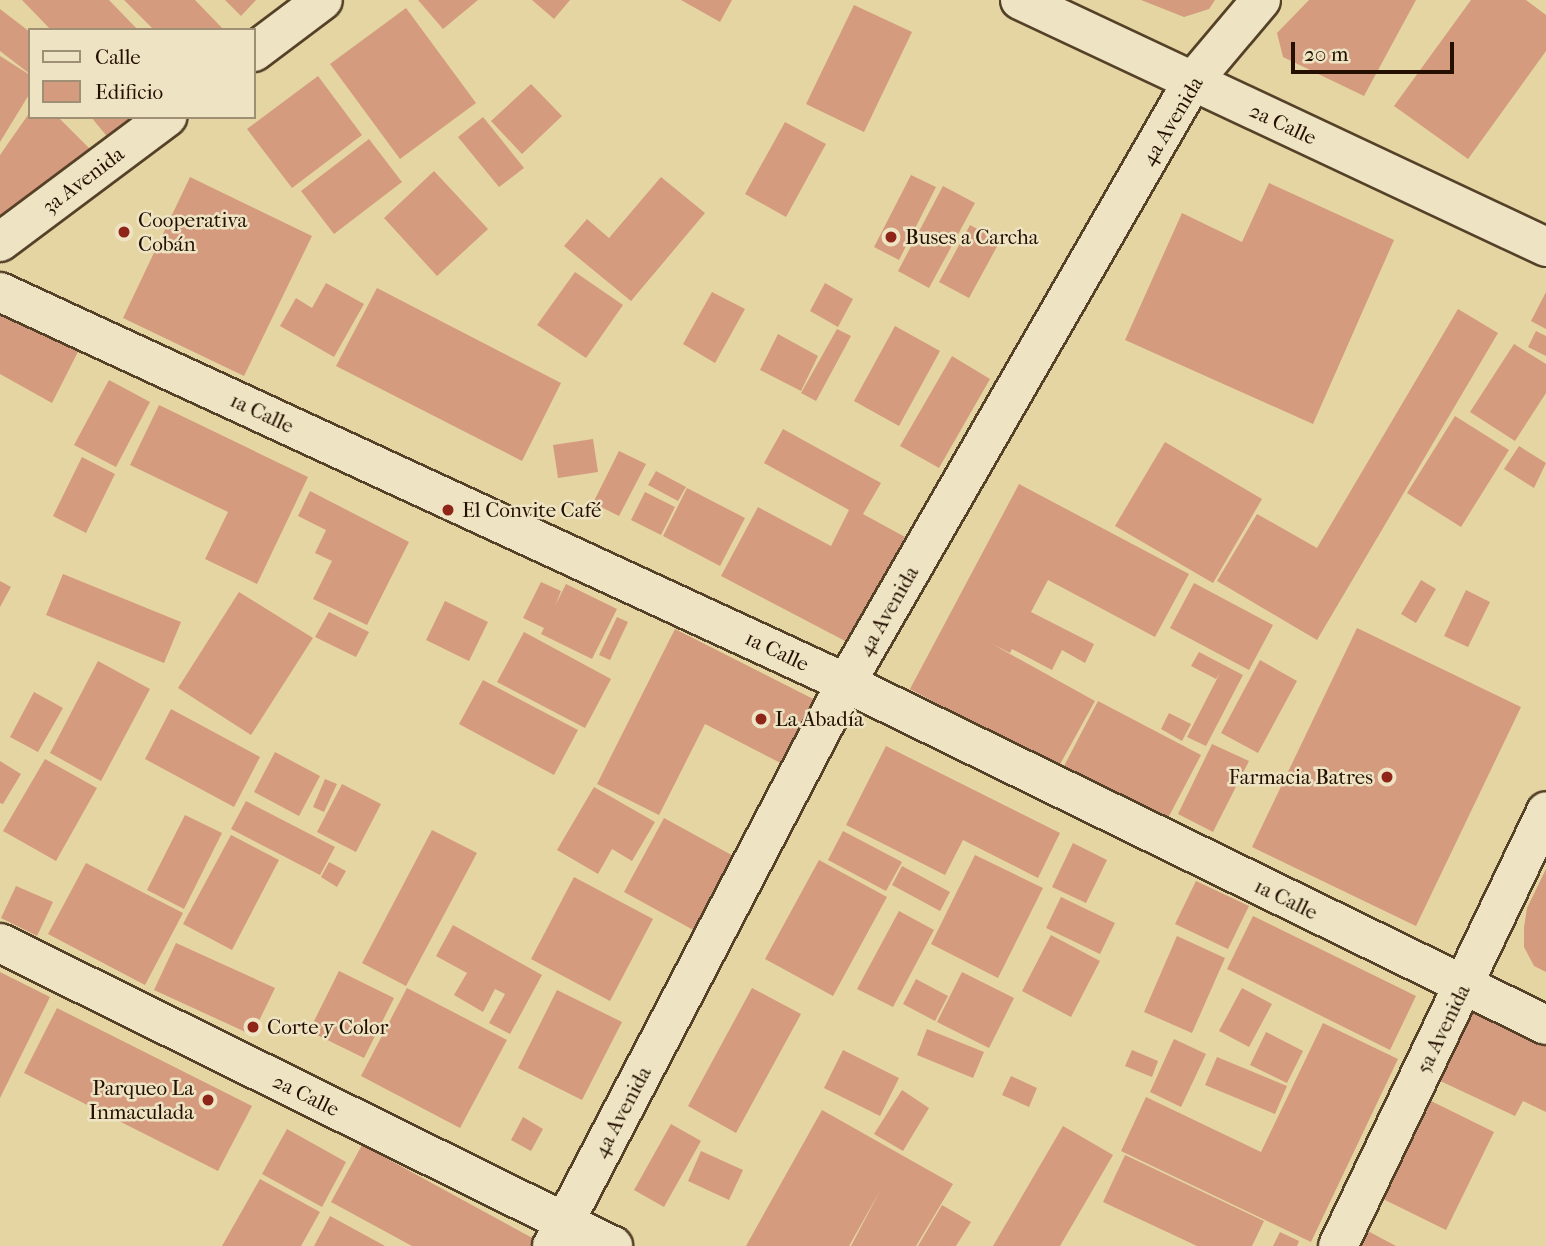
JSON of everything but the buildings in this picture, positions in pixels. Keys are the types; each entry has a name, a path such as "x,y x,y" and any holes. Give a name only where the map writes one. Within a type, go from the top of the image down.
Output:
{"street":[{"path":"256,50 323,0"},
{"name":"2a Calle","path":"1020,0 1546,247"},
{"name":"4a Avenida","path":"558,1234 846,683 1192,82 1261,0"},
{"name":"3a Avenida","path":"0,243 164,119"},
{"name":"1a Calle","path":"0,292 846,683 1546,1025"},
{"name":"5a Avenida","path":"1338,1246 1546,810"},
{"name":"2a Calle","path":"0,943 558,1234 613,1246"}],"place":[{"name":"Cooperativa Cobán","path":"124,232"},
{"name":"Buses a Carcha","path":"891,237"},
{"name":"El Convite Café","path":"448,510"},
{"name":"La Abadía","path":"761,719"},
{"name":"Farmacia Batres","path":"1387,777"},
{"name":"Corte y Color","path":"253,1027"},
{"name":"Parqueo La Inmaculada","path":"208,1100"}]}
